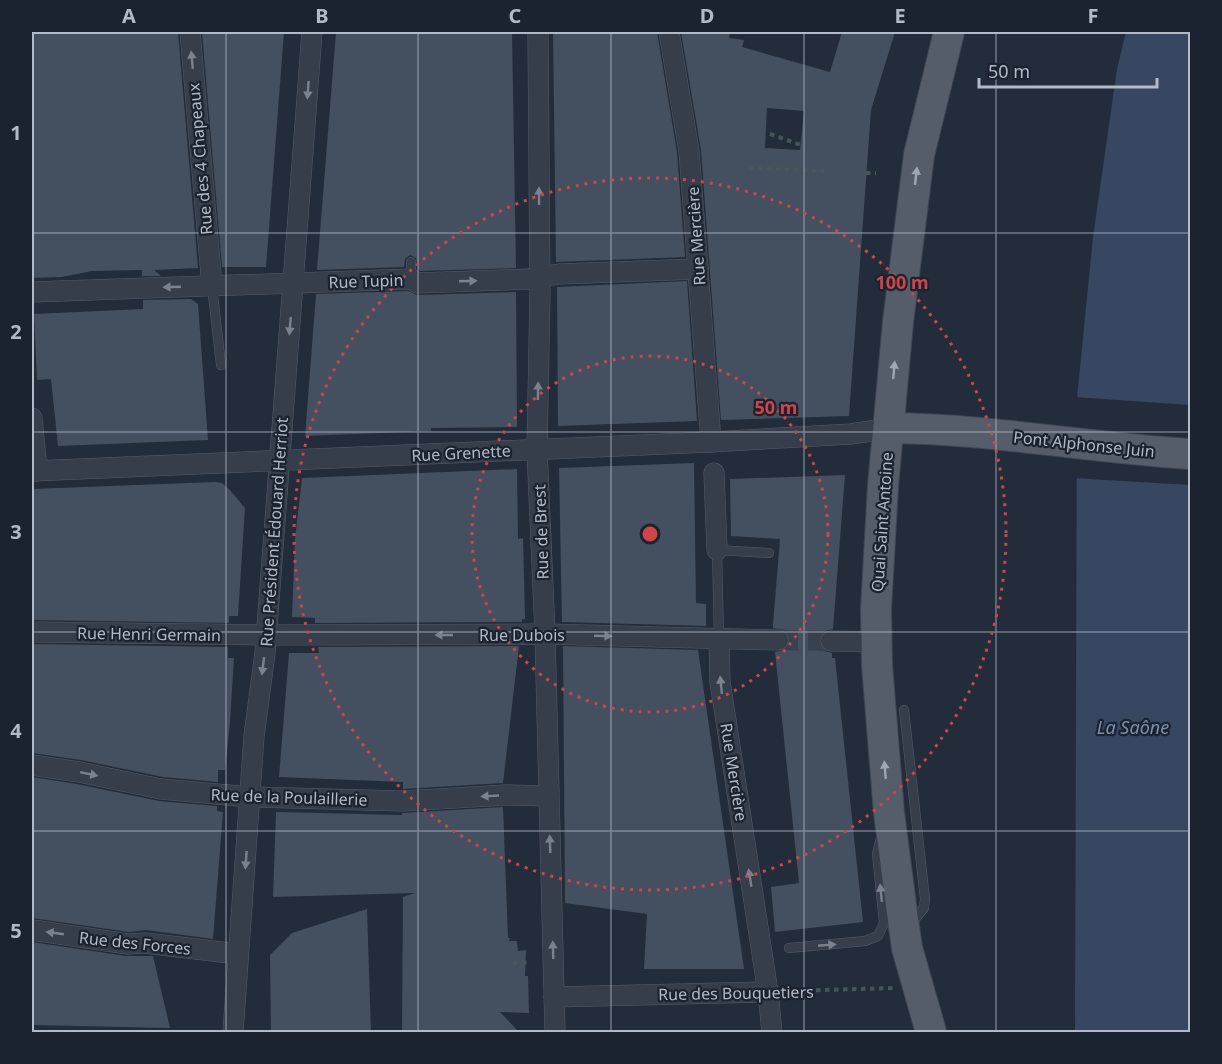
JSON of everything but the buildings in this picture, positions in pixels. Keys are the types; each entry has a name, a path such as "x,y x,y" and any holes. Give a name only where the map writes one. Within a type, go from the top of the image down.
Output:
{"main road":[{"name":"Quai Saint Antoine","path":"929,1023 905,931 903,816 876,642 876,609 882,506 898,322 919,155 949,32"},
{"name":"Pont Alphonse Juin","path":"890,428 978,431 1137,431 1191,435"},
{"name":"Pont Alphonse Juin","path":"978,431 1138,451 1191,454"}],"street":[{"name":"Rue des 4 Chapeaux","path":"190,32 212,286"},
{"name":"Rue Président Édouard Herriot","path":"233,1032 254,736 266,635 312,32"},
{"name":"Rue de Brest","path":"538,32 537,449 545,634 555,1032"},
{"name":"Rue Mercière","path":"669,32 689,151 711,442"},
{"name":"Rue Tupin","path":"32,292 293,284 411,271 417,283 530,279 572,273 698,269"},
{"path":"32,418 34,471"},
{"name":"Rue Grenette","path":"34,471 711,442 850,435 890,428"},
{"name":"Rue Mercière","path":"714,473 724,550"},
{"name":"Rue Henri Germain","path":"32,632 266,635"},
{"name":"Rue Dubois","path":"266,635 545,634 778,640"},
{"name":"Rue Mercière","path":"718,639 720,682 768,992 772,1032"},
{"path":"831,641 876,642"},
{"name":"Rue de la Poulaillerie","path":"32,765 161,789 250,797 402,801 506,795 548,796"},
{"name":"Rue des Forces","path":"32,930 128,944 145,943 238,954"},
{"name":"Rue des Bouquetiers","path":"554,997 768,992"}],"lane":[{"path":"212,286 221,365"},
{"path":"724,550 769,553"},
{"name":"Rue Mercière","path":"718,639 724,550"},
{"path":"904,710 903,816 921,859 924,891 924,908 905,931"},
{"path":"789,948 865,942 878,936 884,923 877,854 903,816"},
{"path":"902,848 921,859"}],"path":[{"path":"770,134 801,145"},
{"path":"749,168 824,171"},
{"path":"866,173 876,173"},
{"path":"513,963 530,962"},
{"name":"Rue des Bouquetiers","path":"768,992 886,989 917,983"}],"water":[{"name":"La Saône","path":"1126,32 1190,32 1190,1032 1075,1032 1077,398 1093,237 1117,69"}],"pier":[{"path":"1074,397 1190,405 1190,485 1072,478"}],"tunnel":[{"path":"778,640 831,641"}]}
